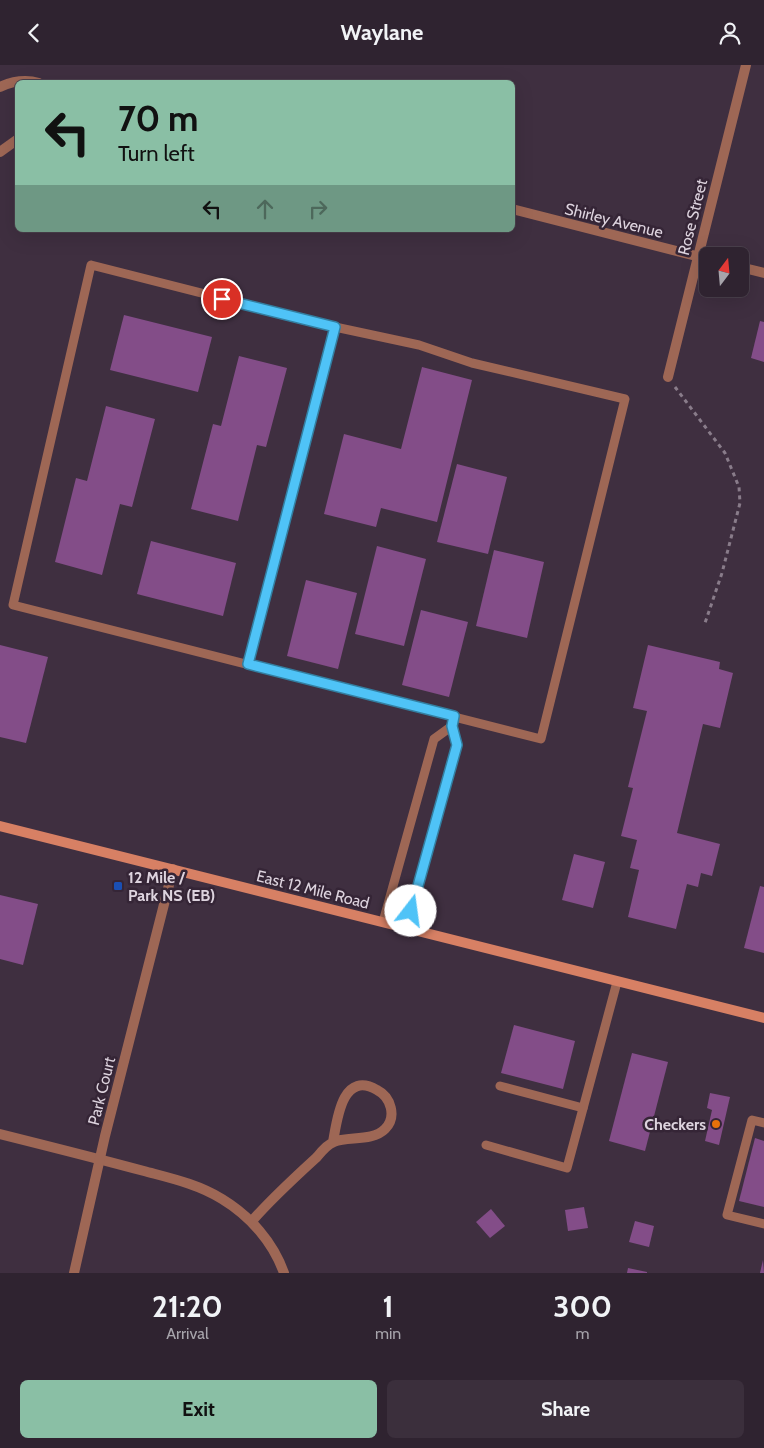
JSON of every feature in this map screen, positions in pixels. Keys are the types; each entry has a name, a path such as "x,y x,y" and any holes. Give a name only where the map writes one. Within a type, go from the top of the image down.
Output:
{"main road":[{"name":"East 12 Mile Road","path":"0,826 764,1019"}],"street":[{"name":"Rose Street","path":"705,247 746,65"},
{"path":"0,87 15,82"},
{"path":"0,152 15,141"},
{"name":"Shirley Avenue","path":"515,210 699,257"},
{"path":"749,269 764,273"},
{"name":"Rose Street","path":"668,377 699,272"},
{"name":"Park Court","path":"74,1273 100,1159 173,869"},
{"path":"252,1221 268,1202 333,1142 341,1102 346,1094 356,1087 366,1086 377,1089 386,1097 391,1105 390,1118 385,1129 360,1139 333,1142"},
{"path":"0,1134 100,1159 204,1189 223,1199 252,1221 270,1244 284,1273"}],"lane":[{"path":"91,265 335,327 419,345 472,363 625,399 541,739 248,664 14,605 91,265"},
{"path":"248,664 335,327"},
{"path":"406,928 457,745 452,726 454,716"},
{"path":"383,922 434,739 452,726"},
{"path":"486,1145 567,1168 617,982"},
{"path":"500,1085 583,1108"},
{"path":"764,1123 752,1120 727,1215 764,1224"}],"path":[{"path":"668,377 673,381 675,390 725,453 740,487 740,503 722,573 704,626"}],"building":[{"path":"124,315 212,337 198,392 110,370"},
{"path":"760,321 764,322 764,362 751,358"},
{"path":"239,356 287,368 266,447 257,445 238,521 191,509 213,424 221,426"},
{"path":"422,367 472,380 437,522 381,508 376,527 324,514 344,434 401,449"},
{"path":"106,406 155,419 132,507 120,504 102,575 55,562 76,478 87,481"},
{"path":"457,464 507,477 488,554 437,542"},
{"path":"151,541 236,563 223,616 137,594"},
{"path":"377,546 426,559 404,646 355,634"},
{"path":"494,550 544,562 527,638 476,626"},
{"path":"306,580 357,593 338,669 287,656"},
{"path":"421,610 468,622 449,697 402,685"},
{"path":"0,645 48,657 26,743 0,737"},
{"path":"648,645 720,662 719,669 733,673 720,728 703,724 677,833 720,844 712,876 701,873 698,887 687,884 676,929 628,917 639,870 630,868 637,840 621,836 633,788 628,787 647,711 633,708"},
{"path":"574,854 605,862 593,908 562,900"},
{"path":"760,886 764,887 764,953 744,948"},
{"path":"0,895 38,904 23,965 0,959"},
{"path":"514,1025 575,1041 563,1089 501,1073"},
{"path":"632,1053 668,1062 645,1151 609,1141"},
{"name":"Checkers","path":"710,1093 730,1097 719,1145 705,1141 712,1110 707,1108"},
{"path":"755,1138 764,1141 764,1207 739,1201"},
{"path":"584,1207 588,1228 568,1231 565,1210"},
{"path":"491,1209 505,1226 490,1238 476,1222"},
{"path":"635,1221 654,1226 649,1247 629,1242"},
{"path":"763,1260 764,1273 760,1273"},
{"path":"628,1268 647,1272 647,1273 627,1273"}],"place":[{"name":"12 Mile / Park NS (EB)","path":"118,886"},
{"name":"Checkers","path":"716,1124"}],"route":[{"path":"222,299 335,327 248,664 454,716 452,726 457,745 411,911"}]}
